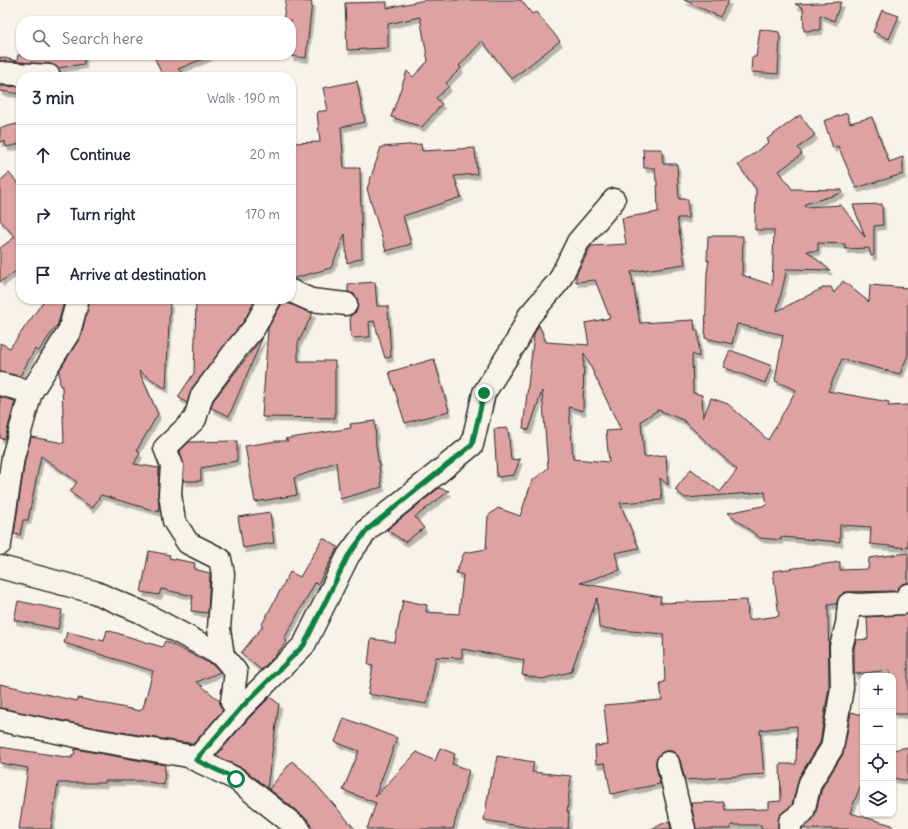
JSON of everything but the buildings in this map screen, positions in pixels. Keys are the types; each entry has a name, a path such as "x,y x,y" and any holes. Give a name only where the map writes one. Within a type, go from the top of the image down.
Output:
{"street":[{"path":"0,73 16,74"},
{"path":"196,760 240,709 304,645 348,556 368,529 472,445 484,393 516,341 529,316 559,280 578,242 614,200"},
{"path":"296,293 311,300 346,304"},
{"path":"0,544 13,457 31,392 69,332 77,304"},
{"path":"223,656 219,628 223,574 220,559 188,544 174,520 170,494 172,466 165,448 195,419 202,395 254,328 267,304"},
{"path":"0,384 31,392"},
{"path":"0,567 94,592 141,612 223,656 236,672 232,702 240,709"},
{"path":"790,829 790,822 803,812 810,783 832,748 842,688 840,647 847,624 849,604 903,603 908,595"},
{"path":"0,720 95,740 188,756 236,779 299,829"},
{"path":"668,763 684,829"}],"route":[{"path":"236,779 196,760 240,709 304,645 348,556 368,529 472,445 484,393"}]}
